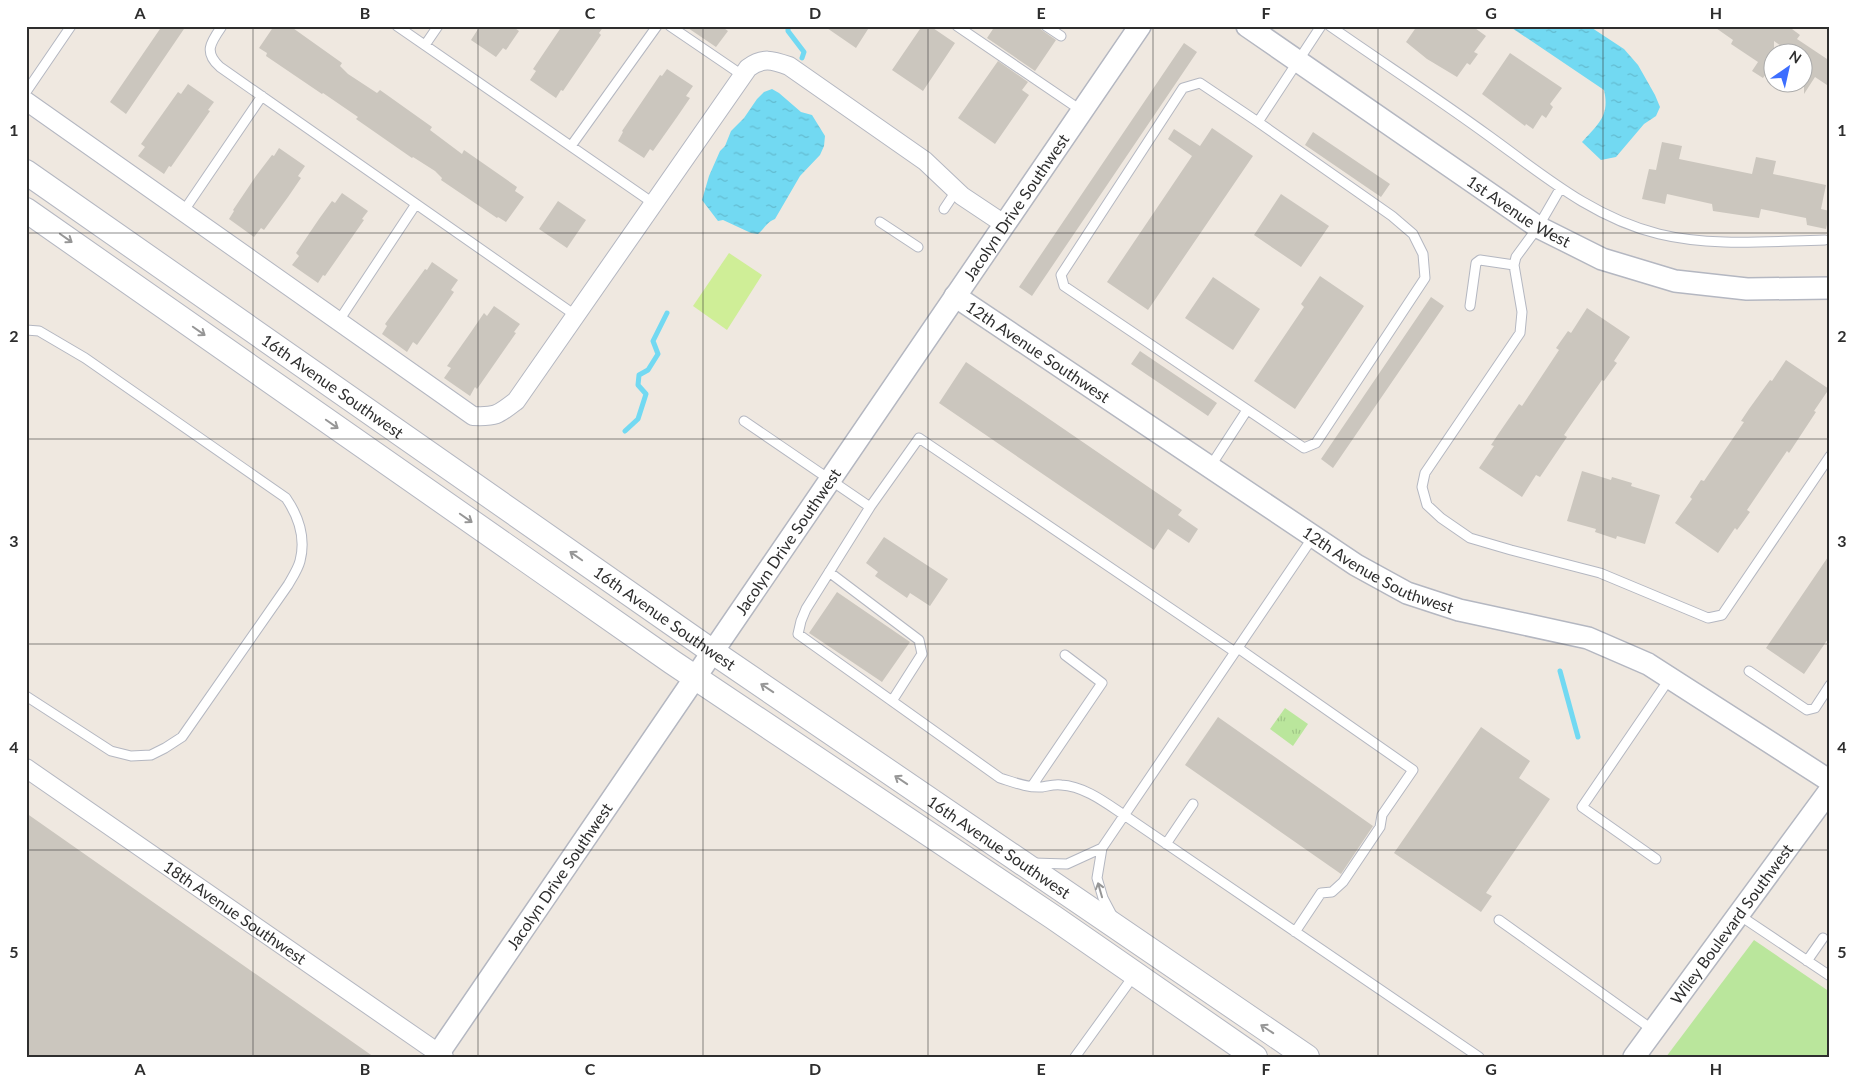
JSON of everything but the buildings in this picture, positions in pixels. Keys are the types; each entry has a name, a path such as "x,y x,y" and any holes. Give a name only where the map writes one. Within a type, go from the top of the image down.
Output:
{"main road":[{"name":"16th Avenue Southwest","path":"26,172 713,652 1307,1057"},
{"name":"16th Avenue Southwest","path":"26,210 695,678 955,852 1255,1057"},
{"path":"955,852 969,849 984,852 1061,904 1073,907 1082,903"}],"street":[{"name":"Jacolyn Drive Southwest","path":"440,1056 830,479 1140,26"},
{"name":"1st Avenue West","path":"1247,26 1538,226 1602,259 1675,280 1747,289 1830,288"},
{"path":"26,101 472,416 490,417 501,413 516,400 742,75 758,61 774,60 789,66 925,161 956,191 1004,224"},
{"name":"12th Avenue Southwest","path":"956,296 1356,565 1407,593 1459,610 1588,638 1648,664 1830,780"},
{"name":"18th Avenue Southwest","path":"26,768 440,1056"},
{"name":"Wiley Boulevard Southwest","path":"1634,1057 1830,790"}],"lane":[{"path":"26,92 71,26"},
{"path":"222,26 211,43 210,53 214,61 575,315"},
{"path":"397,26 653,203"},
{"path":"425,45 438,26"},
{"path":"571,146 656,26"},
{"path":"670,26 742,75"},
{"path":"957,26 1082,111"},
{"path":"1046,26 1061,36"},
{"path":"1258,122 1321,26"},
{"path":"1330,26 1489,136 1560,189 1583,204 1616,219 1658,234 1690,239 1724,242 1825,240"},
{"path":"1200,83 1258,122 1392,216 1413,234 1423,254 1425,278 1316,443 1304,448 1064,286 1061,275 1183,88 1200,83"},
{"path":"183,212 262,96"},
{"path":"1560,189 1538,226 1516,257 1514,265 1522,312 1520,333 1425,473 1422,487 1427,505 1441,518 1470,538 1600,573 1708,618 1722,615 1830,456"},
{"path":"944,209 956,191"},
{"path":"338,322 416,204"},
{"path":"880,222 918,247"},
{"path":"1470,306 1476,263 1480,260 1514,265"},
{"path":"26,330 39,331 85,358 286,498 294,510 301,527 302,543 300,562 288,585 182,737 165,748 151,755 131,756 111,751 30,698 26,709"},
{"path":"1210,467 1247,410"},
{"path":"744,421 870,507"},
{"path":"1295,932 1321,893 1332,892 1343,882 1380,827 1382,815 1413,770 919,438 870,507 806,609 798,634 1000,778 1032,786 1061,784 1075,788 1088,793 1124,815 1295,932 1479,1057"},
{"path":"1119,928 1103,898 1097,878 1102,848 1313,537"},
{"path":"829,572 920,640 922,654 892,701"},
{"path":"1032,786 1102,683 1066,655"},
{"path":"1749,671 1807,710 1815,708 1830,685"},
{"path":"1656,859 1581,806 1670,678"},
{"path":"1166,844 1193,804"},
{"path":"1022,862 1068,864 1102,848"},
{"path":"1738,914 1830,976"},
{"path":"1499,920 1653,1030"},
{"path":"1807,961 1823,938"},
{"path":"1075,1057 1135,974"}],"green space":[{"path":"729,253 762,275 727,330 693,306"},
{"path":"1285,708 1308,724 1293,746 1270,729"},
{"path":"1754,940 1830,992 1830,1057 1666,1057"}],"water":[{"path":"1509,26 1589,26 1624,49 1638,65 1660,107 1656,116 1644,124 1616,157 1601,160 1582,142 1598,124 1604,113 1604,90"},
{"path":"772,89 801,112 812,115 825,136 824,146 820,155 800,176 775,219 758,234 751,233 723,220 718,221 702,200 709,176 731,131 744,118 757,99 764,92"}],"waterway":[{"path":"788,26 788,31 804,52 802,58"},
{"path":"625,431 638,419 646,394 638,385 639,375 648,370 658,354 653,341 667,313"},
{"path":"1560,671 1578,737"}]}
